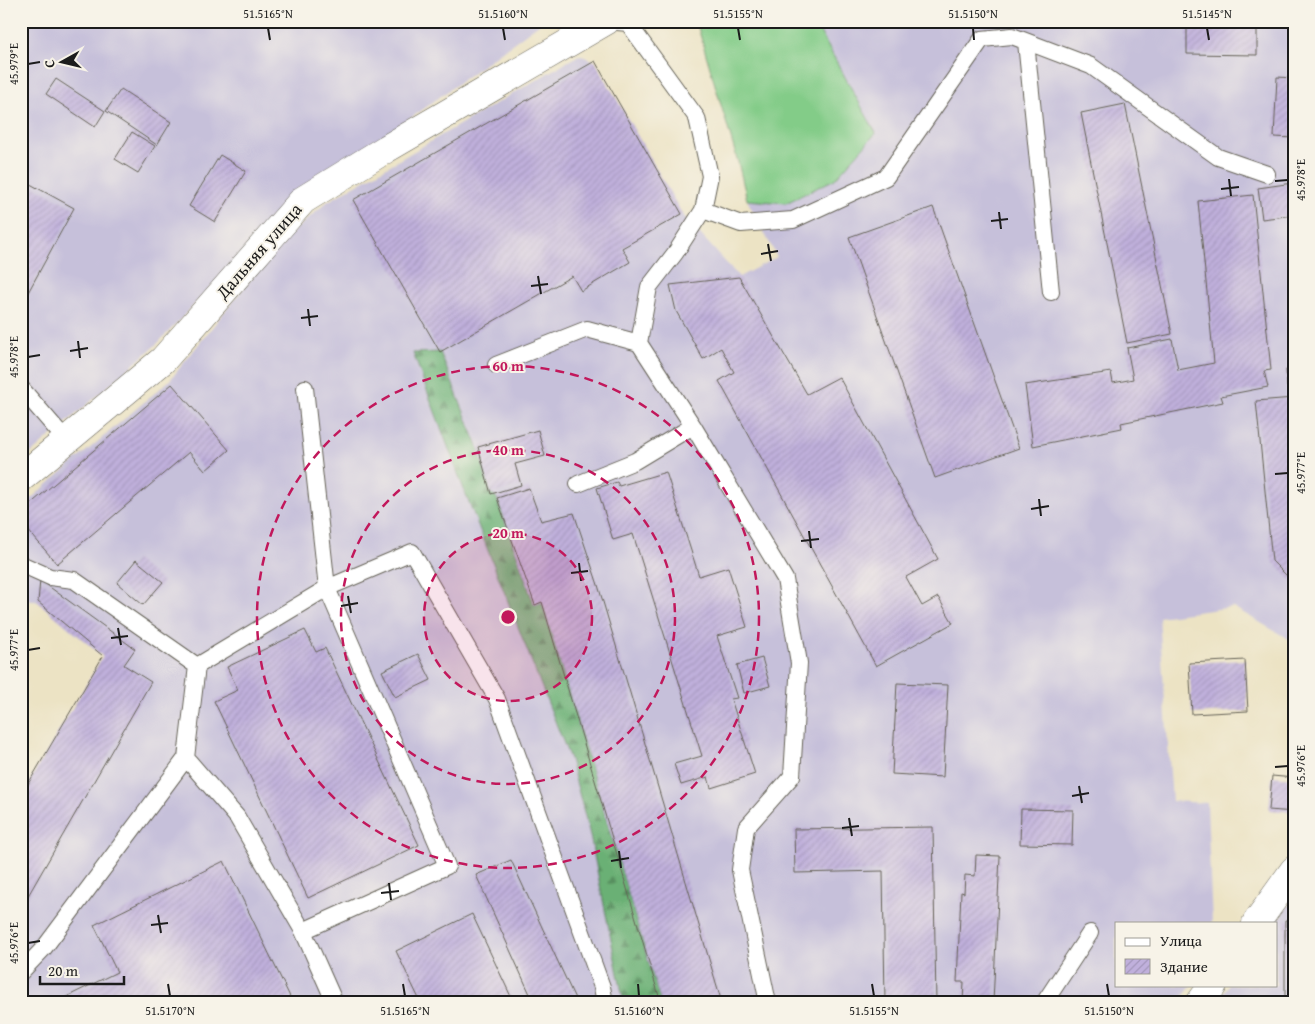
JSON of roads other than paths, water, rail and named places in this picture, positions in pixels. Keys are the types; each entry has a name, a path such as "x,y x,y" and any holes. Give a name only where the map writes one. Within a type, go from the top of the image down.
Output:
{"street":[{"name":"Дальняя улица","path":"21,478 164,360 303,200 386,149 607,21"},
{"path":"1257,922 1294,870"},
{"path":"1200,1003 1212,986"}],"lane":[{"path":"607,21 628,23 697,118 710,176 703,210 676,252 649,287 639,343"},
{"path":"703,210 741,224 793,220 886,177 982,39 1012,36 1091,66 1218,157 1267,174"},
{"path":"1026,42 1051,292"},
{"path":"496,365 587,329 639,343 693,426 785,579 799,663 792,776 746,828 740,870 768,1003"},
{"path":"21,388 66,440"},
{"path":"303,931 447,866 327,588 305,388"},
{"path":"578,484 634,461 693,426"},
{"path":"197,666 327,588 412,552 497,699 602,987 606,1003"},
{"path":"21,564 50,576 74,580 197,666"},
{"path":"21,972 44,948 186,758 197,666"},
{"path":"186,758 237,817 303,931 335,1003"},
{"path":"1044,1003 1090,932"}]}
